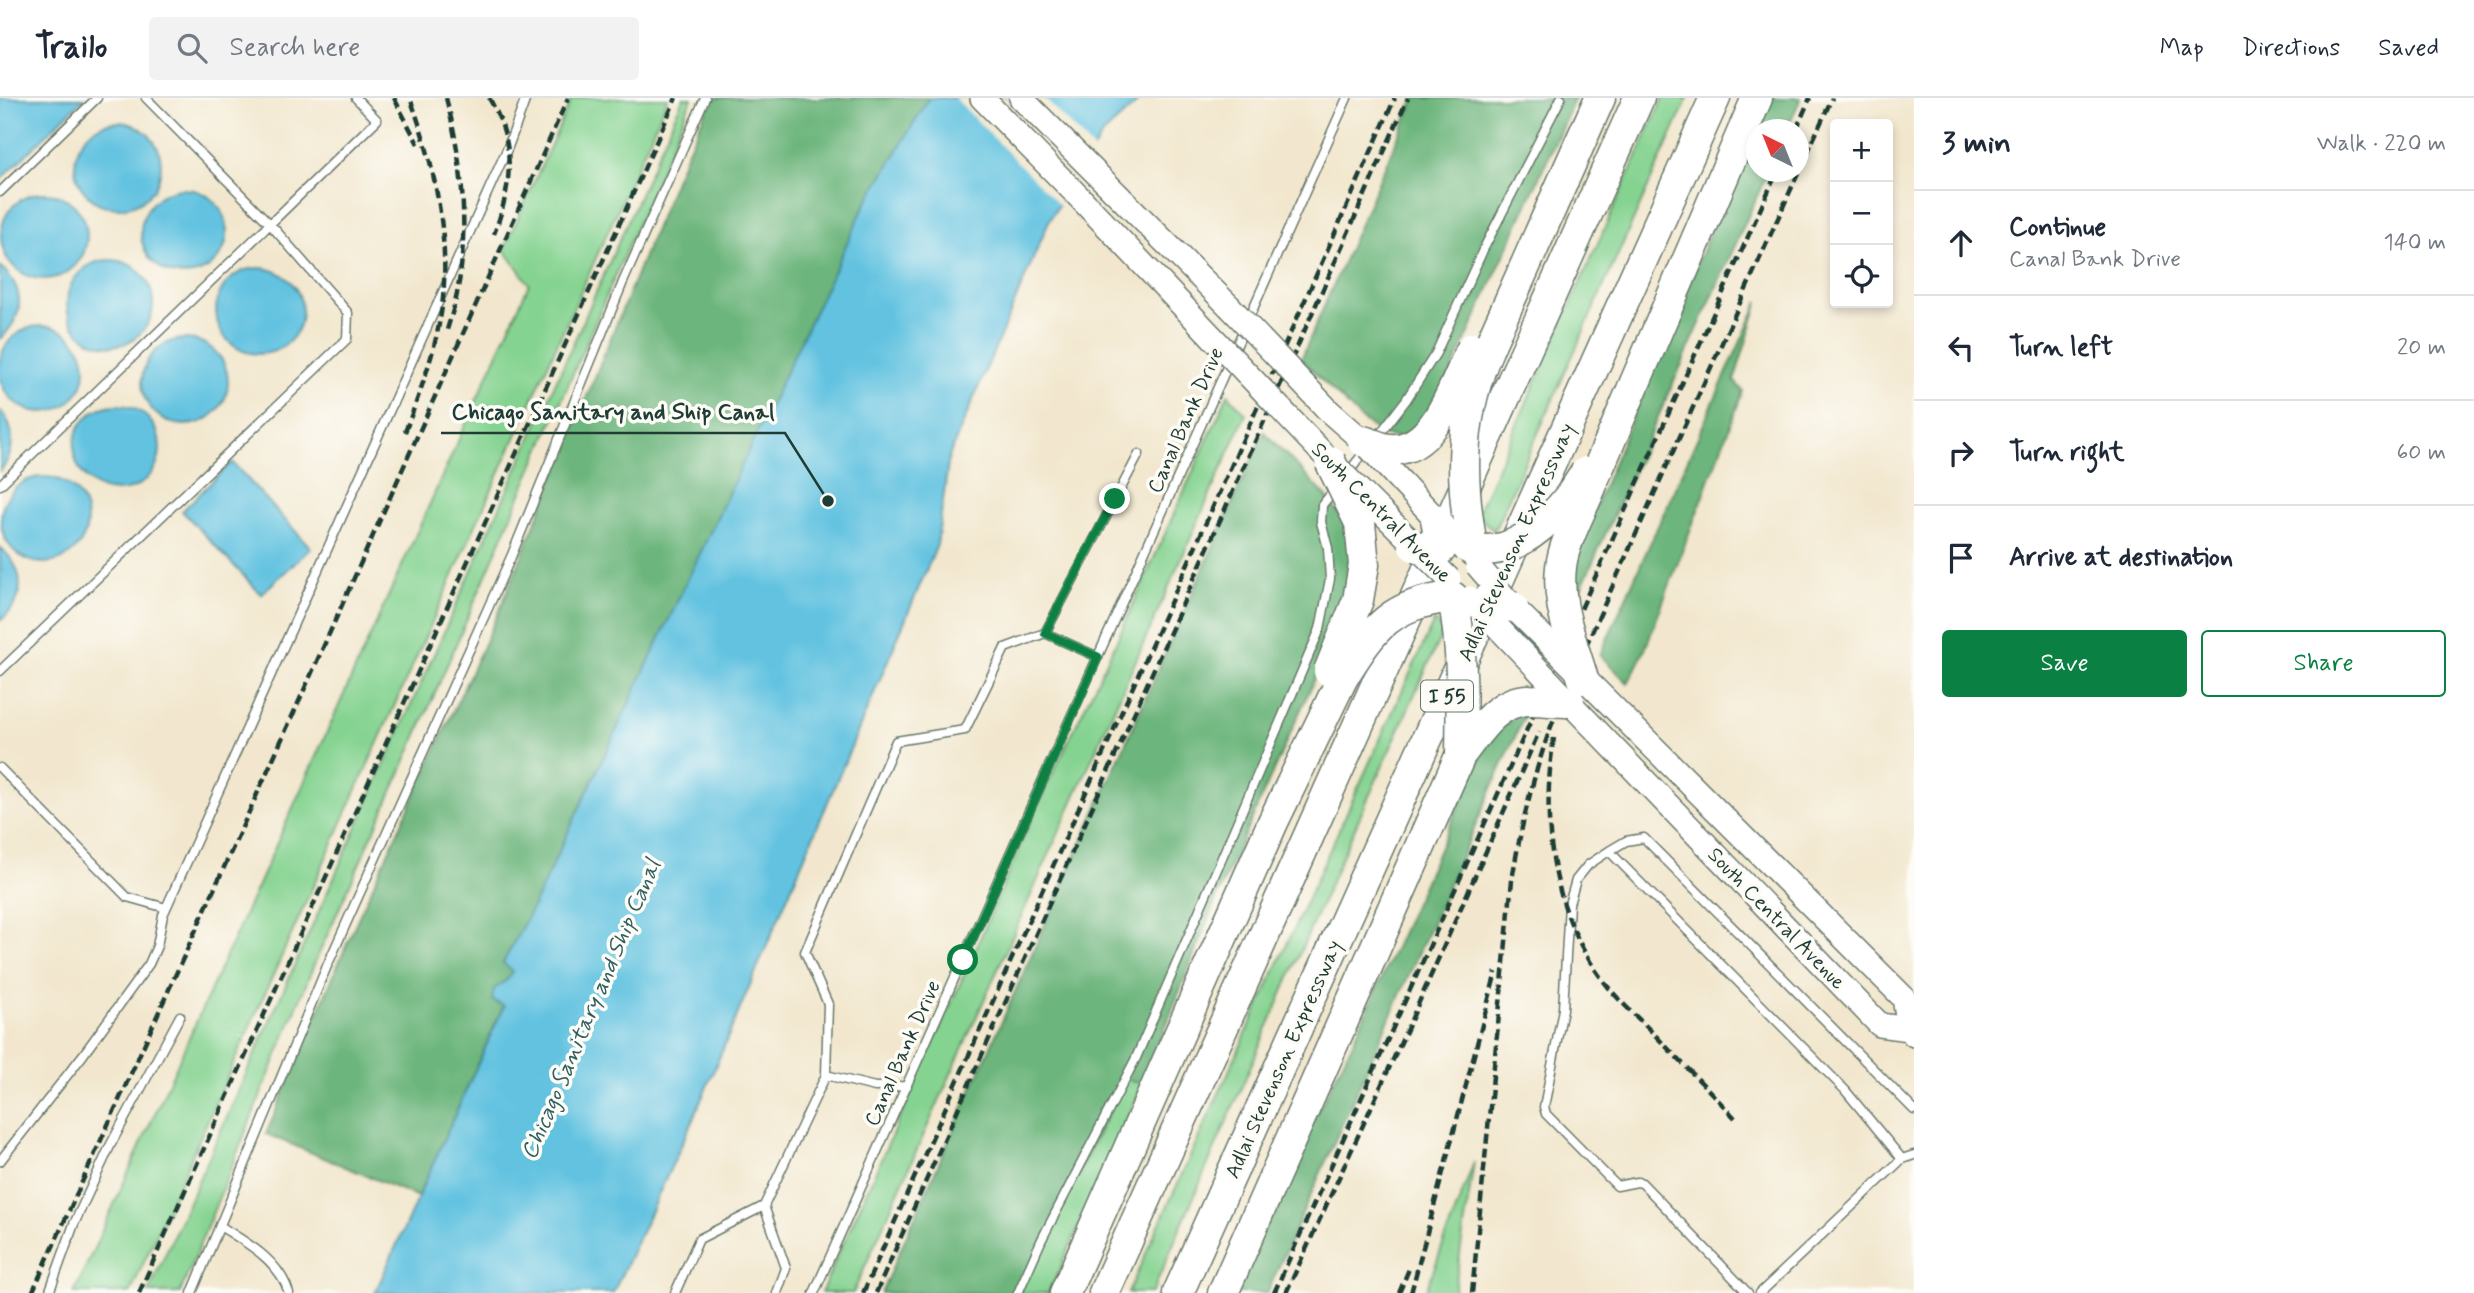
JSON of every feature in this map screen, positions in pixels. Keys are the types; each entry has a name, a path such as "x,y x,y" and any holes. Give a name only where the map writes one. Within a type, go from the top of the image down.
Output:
{"highway":[{"path":"1363,441 1388,449 1404,448 1420,440 1435,426 1483,342 1511,270 1555,197 1600,98"},
{"path":"1104,1293 1639,98"},
{"name":"Adlai Stevenson Expressway","path":"1178,1293 1715,98"},
{"path":"1223,1293 1461,754 1495,713 1508,705 1576,691 1560,582 1564,552 1591,474 1631,390 1757,98"},
{"path":"1478,601 1454,553 1465,506 1465,429 1483,342"},
{"path":"1065,1293 1336,674 1358,600 1364,565 1360,523 1330,461"},
{"path":"1454,553 1504,548 1526,537 1554,514 1591,474"},
{"path":"1436,519 1478,601"},
{"path":"1336,674 1388,618 1423,600 1478,601"},
{"path":"1461,754 1460,632 1478,601"}],"main road":[{"name":"South Central Avenue","path":"982,98 1330,461 1454,553"},
{"name":"South Central Avenue","path":"1021,98 1229,306 1330,412 1363,441 1436,519"},
{"name":"South Central Avenue","path":"1478,601 1576,691 1666,761 1904,998 1911,1032 1880,1025 1653,788 1576,691"}],"lane":[{"path":"0,192 97,98"},
{"path":"0,671 347,339 348,313 270,224 146,98"},
{"path":"0,485 377,120 356,98"},
{"path":"0,1161 75,1066 149,964 157,946 166,908 508,147 526,98"},
{"path":"192,1293 327,967 511,556 623,282 705,98"},
{"name":"Canal Bank Drive","path":"814,1293 1347,98"},
{"path":"1018,1293 1042,1239 1136,1058 1320,629 1330,579 1328,548 1321,522 1322,505 1406,400 1436,353 1489,239 1561,98"},
{"path":"675,1293 699,1239 764,1206 826,1075 828,1004 805,952 897,741 965,730 1005,648 1045,633 1139,454"},
{"path":"1045,633 1098,657"},
{"path":"0,768 127,897 166,908"},
{"path":"1748,1293 1642,1183 1617,1186 1546,1114 1544,1107 1563,1009 1569,904 1576,880 1588,865 1626,841 1644,838 1914,1110"},
{"path":"1609,851 1844,1090 1902,1159"},
{"path":"49,1293 74,1224 111,1144 180,1016"},
{"path":"826,1075 875,1087 906,1086"},
{"path":"1760,1293 1902,1159 1914,1155"},
{"path":"764,1206 786,1268 777,1293"},
{"path":"220,1226 266,1258 282,1277 289,1293"}],"green space":[{"path":"572,98 668,98 130,1293 74,1293 529,284 504,249"},
{"path":"683,98 692,98 403,767 315,962 180,1293 148,1293"},
{"path":"712,98 929,98 866,203 535,902 503,963 512,971 507,980 494,989 504,1005 418,1197 266,1134 355,925 501,607 680,168"},
{"path":"1415,98 1575,98 1431,417 1400,438 1384,435 1363,421 1301,359"},
{"path":"1663,98 1688,98 1494,531 1479,516 1479,509"},
{"path":"1766,98 1801,98 1792,119 1757,119"},
{"path":"1746,146 1746,182 1764,182 1573,606 1572,562"},
{"path":"1759,301 1734,381 1743,391 1644,652 1628,683 1600,655"},
{"path":"1228,394 1246,414 853,1293 821,1293 1038,804 1118,638"},
{"path":"1264,432 1325,495 1345,522 1354,566 1320,667 1218,894 1143,1084 1125,1079 1018,1293 881,1293"},
{"path":"1434,621 1443,631 1152,1293 1128,1293"},
{"path":"1526,712 1267,1293 1231,1293 1273,1199 1351,1046 1492,731"},
{"path":"1125,1079 1143,1084 1049,1293 1018,1293"},
{"path":"1474,1162 1454,1293 1425,1293"}],"water":[{"path":"0,98 84,98 0,180"},
{"path":"929,98 1139,98 1136,104 1102,135 1050,219 949,456 937,545 691,1124 613,1293 375,1293 504,1006 492,1000 494,989 507,980 512,971 503,963 535,902 866,203"},
{"path":"110,122 126,122 149,134 158,148 161,165 158,182 149,196 126,208 110,208 94,201 82,189 75,173 75,157 82,141 94,129"},
{"path":"176,189 192,189 215,201 224,215 227,232 224,249 215,263 192,275 176,275 160,268 148,256 141,240 141,224 148,208 160,196"},
{"path":"44,193 61,196 75,205 84,219 87,236 84,253 75,267 61,276 44,279 27,276 13,267 4,253 1,236 4,219 13,205 27,196"},
{"path":"102,260 118,260 141,272 150,286 153,303 150,320 141,334 118,346 102,346 86,339 74,327 67,311 67,295 74,279 86,267"},
{"path":"0,266 14,284 19,302 14,321 0,339"},
{"path":"251,268 267,268 290,280 299,294 302,311 299,328 290,342 267,354 251,354 235,347 223,335 216,319 216,303 223,287 235,275"},
{"path":"42,326 59,329 73,338 82,352 85,369 82,386 73,400 59,409 42,412 25,409 11,400 2,386 -1,369 2,352 11,338 25,329"},
{"path":"177,339 193,339 216,351 225,365 228,382 225,399 216,413 193,425 177,425 161,418 149,406 142,390 142,374 149,358 161,346"},
{"path":"109,405 125,405 148,417 157,431 160,448 157,465 148,479 125,491 109,491 93,484 81,472 74,456 74,440 81,424 93,412"},
{"path":"0,410 9,425 12,440 9,456 0,471"},
{"path":"232,462 311,548 261,594 182,511"},
{"path":"44,477 61,480 75,489 84,503 87,520 84,537 75,551 61,560 44,563 27,560 13,551 4,537 1,520 4,503 13,489 27,480"},
{"path":"0,547 15,565 20,584 15,603 0,621"}],"pier":[{"path":"955,98 1044,98 1095,151 1097,150 1062,208"}],"railway":[{"path":"394,98 418,144"},
{"path":"405,432 437,334 444,264 443,236 434,178 410,98"},
{"path":"446,98 460,168 463,216 458,288 447,330"},
{"path":"489,98 504,132 509,165 505,199 494,234"},
{"path":"32,1293 568,98"},
{"path":"139,1293 676,98"},
{"path":"863,1293 1395,98"},
{"path":"876,1293 1408,98"},
{"path":"1801,119 1810,98"},
{"path":"1472,1293 1512,880 1520,834 1538,767 1561,701 1832,98"},
{"path":"1274,1293 1773,182"},
{"path":"1286,1293 1539,732"},
{"path":"1554,738 1550,770 1550,834 1554,866 1573,928 1587,956 1610,990 1735,1118"},
{"path":"1411,1293 1496,972"},
{"path":"1399,1293 1409,1269"}],"place":[{"name":"Chicago Sanitary and Ship Canal","path":"828,501"}],"route":[{"path":"963,960 1098,657 1045,633 1115,499"}]}
